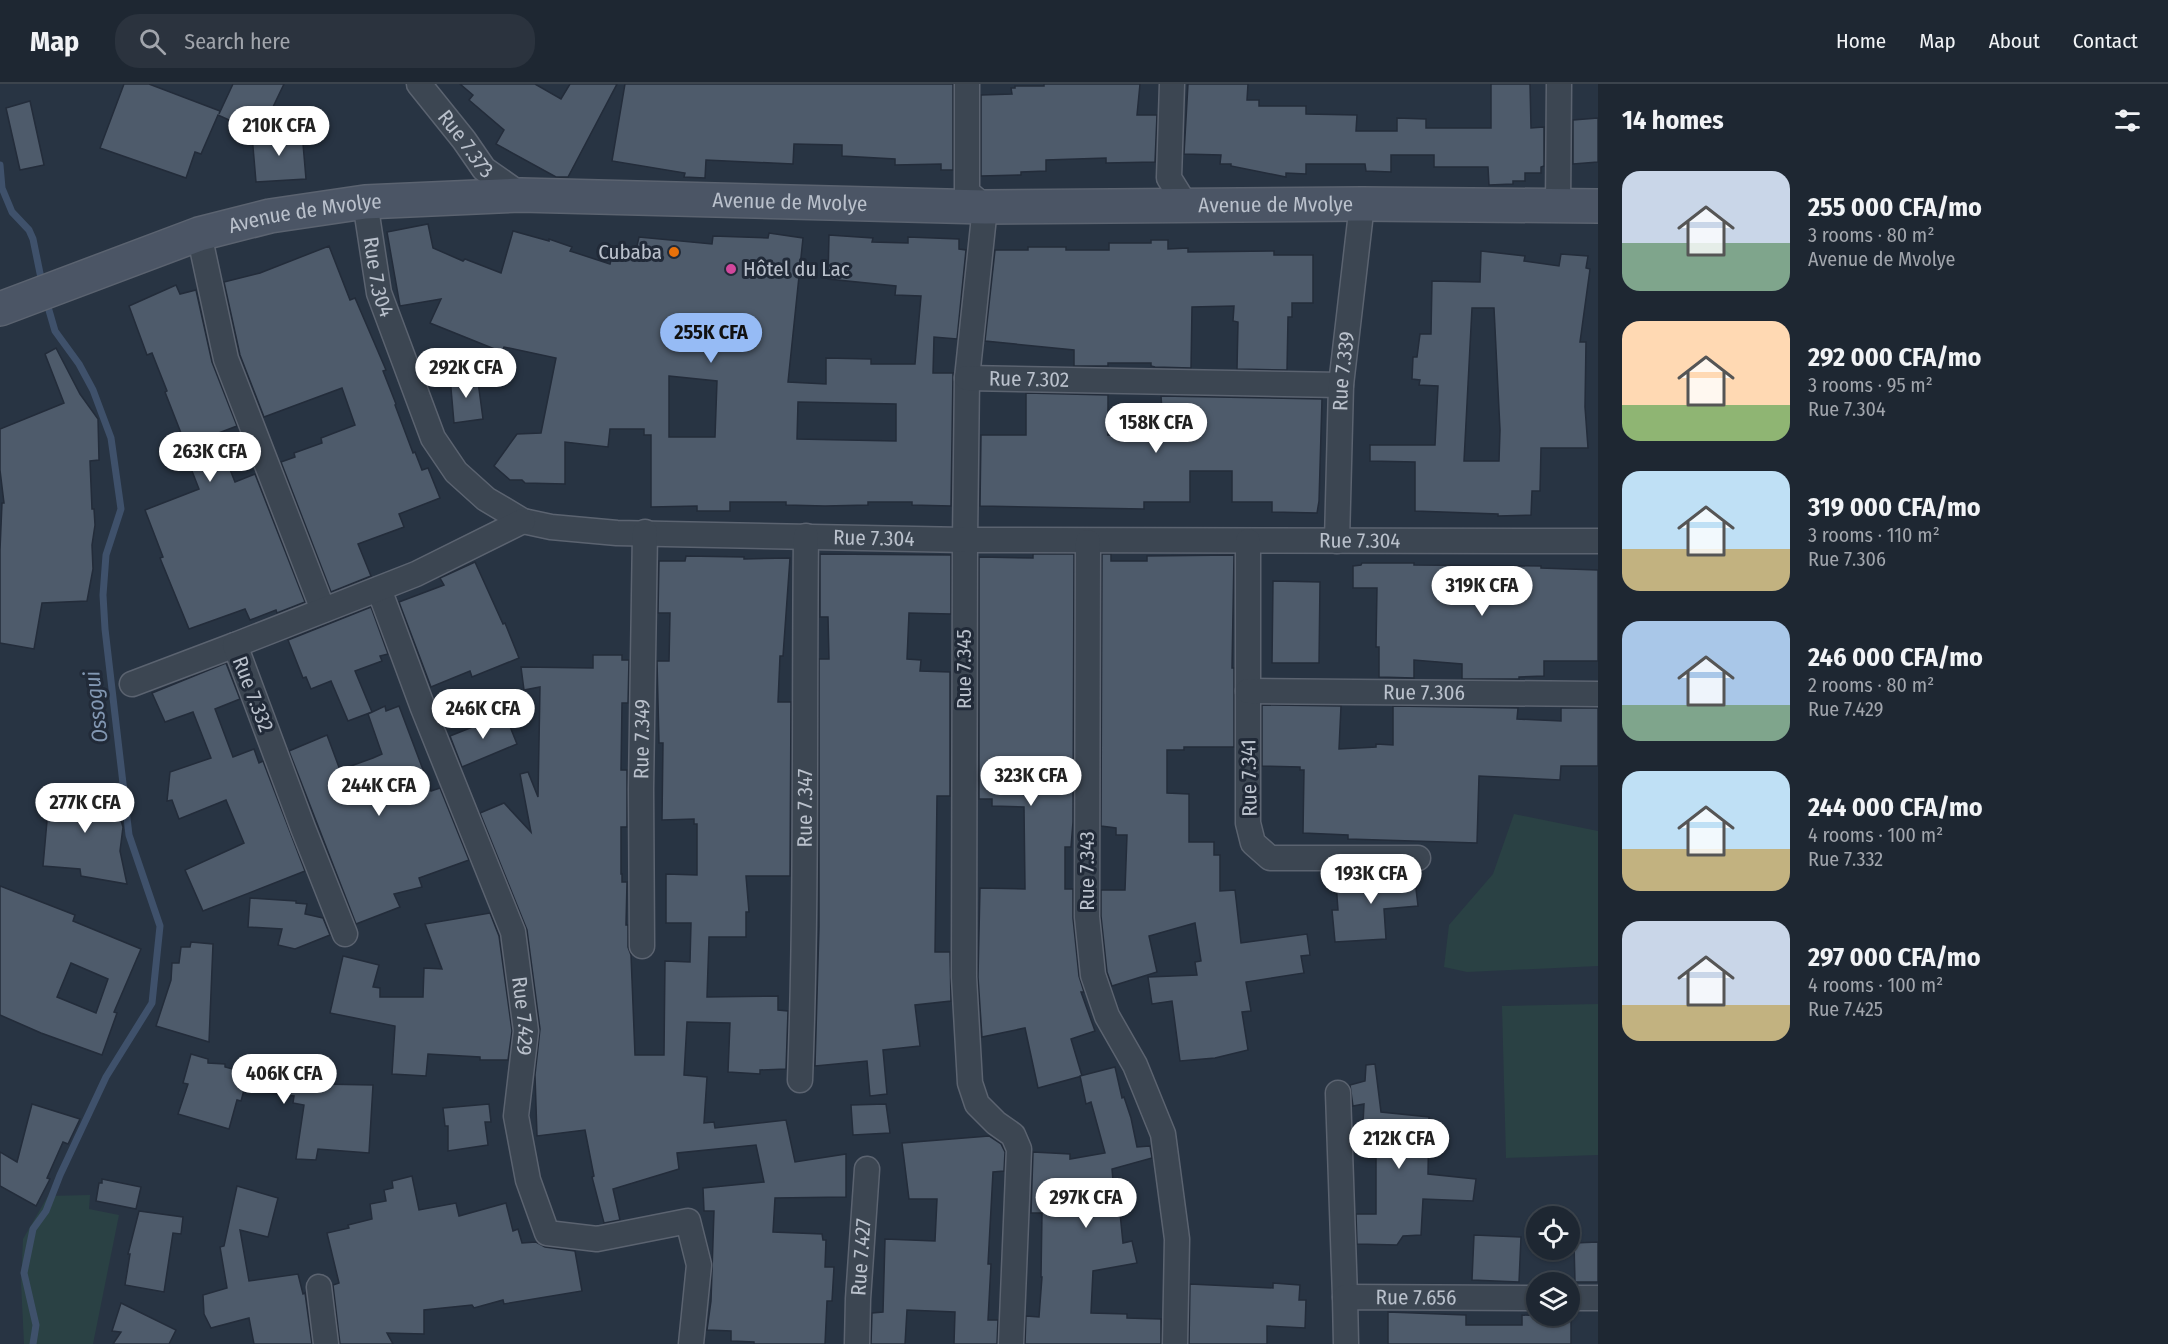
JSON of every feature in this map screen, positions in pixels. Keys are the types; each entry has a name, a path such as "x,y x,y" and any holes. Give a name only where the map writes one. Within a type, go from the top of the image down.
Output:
{"main road":[{"name":"Avenue de Mvolye","path":"8,306 199,234 270,216 365,202 521,195 985,207 1362,204 1598,206"}],"street":[{"name":"Rue 7.373","path":"419,84 484,169 521,195"},
{"path":"967,84 967,192 985,207"},
{"path":"1172,84 1169,178 1187,207"},
{"path":"1558,206 1559,84"},
{"name":"Rue 7.304","path":"365,202 379,293 433,438 456,472 486,499 523,521 579,530 965,540 1088,542 1598,541"},
{"name":"Rue 7.339","path":"1337,541 1341,386 1362,204"},
{"name":"Rue 7.345","path":"985,207 967,378 964,989 970,1083 977,1104 996,1123 1013,1135 1019,1149 1011,1344"},
{"path":"199,234 226,359 323,610"},
{"name":"Rue 7.302","path":"967,378 1341,386"},
{"name":"Rue 7.332","path":"345,934 235,645 416,574 523,521"},
{"name":"Rue 7.349","path":"642,946 641,789 645,532"},
{"name":"Rue 7.347","path":"800,1080 805,952 806,536"},
{"name":"Rue 7.341","path":"1248,541 1248,823 1253,843 1270,858 1418,858"},
{"name":"Rue 7.343","path":"1088,542 1086,917 1093,975 1107,1016 1136,1065 1163,1134 1177,1239 1175,1344"},
{"name":"Rue 7.429","path":"379,589 423,708 513,932 526,1031 516,1116 528,1180 547,1233 597,1239 688,1221 699,1265 691,1344"},
{"path":"132,684 235,645"},
{"name":"Rue 7.306","path":"1248,691 1598,694"},
{"path":"1338,1093 1345,1297"},
{"name":"Rue 7.427","path":"857,1344 867,1169"},
{"path":"319,1287 326,1344"},
{"name":"Rue 7.656","path":"1346,1344 1345,1297 1526,1298"},
{"path":"1580,1298 1598,1298"}],"green space":[{"path":"1514,814 1598,831 1598,966 1467,972 1444,967 1449,925 1493,874"},
{"path":"1598,1004 1598,1155 1506,1158 1502,1006"},
{"path":"90,1195 89,1209 119,1215 93,1344 24,1344 21,1282 23,1239 48,1196"}],"building":[{"path":"124,84 149,84 220,111 219,114 233,84 284,84 260,134 218,115 201,154 195,152 186,178 100,148"},
{"path":"460,84 535,84 561,99 570,84 617,84 568,177 556,177 496,144 504,130 469,100 473,95"},
{"path":"625,84 953,84 953,170 941,170 941,164 895,165 895,159 842,156 842,145 794,144 793,164 706,160 705,178 684,177 685,173 612,161"},
{"path":"1044,84 1140,84 1137,115 1157,115 1155,162 1106,163 1106,158 1046,160 1046,171 1021,172 1021,175 981,176 981,95 1012,94 1011,88 1015,86 1044,86"},
{"path":"1188,84 1248,84 1247,100 1259,100 1259,106 1306,106 1306,114 1357,115 1356,131 1397,131 1397,118 1426,119 1426,128 1491,128 1491,84 1530,84 1531,128 1544,127 1544,166 1541,167 1541,173 1525,173 1525,181 1489,185 1488,167 1434,167 1434,155 1391,155 1391,172 1366,171 1365,164 1306,164 1306,174 1286,173 1286,177 1231,166 1231,164 1220,164 1221,155 1184,154"},
{"path":"30,101 44,165 20,170 6,108"},
{"path":"1598,118 1598,162 1573,164 1573,120"},
{"path":"302,132 306,179 256,182 252,135"},
{"path":"428,224 433,248 463,261 465,259 501,273 513,231 549,241 549,239 572,247 570,251 610,264 614,250 635,255 639,237 712,244 713,236 768,238 769,233 803,238 788,382 826,384 826,358 871,359 871,364 915,364 921,296 895,295 896,286 828,279 829,235 873,238 872,242 908,243 908,237 959,239 959,249 966,250 957,339 934,337 933,373 953,373 951,506 912,505 912,502 868,502 868,505 825,506 786,505 786,502 730,502 730,511 697,511 697,506 651,507 651,435 644,435 644,429 610,429 608,447 565,442 565,484 525,483 522,480 510,480 494,466 517,434 541,433 556,358 504,347 502,352 430,323 441,299 400,306 387,232","holes":["669,376 717,381 715,437 669,437","798,402 896,404 896,441 797,439"]},
{"path":"1151,240 1168,240 1168,249 1188,248 1188,252 1274,251 1274,255 1313,255 1313,303 1292,303 1292,317 1288,317 1287,370 1237,369 1238,322 1233,321 1234,306 1192,307 1191,368 1155,367 1151,366 1151,363 1074,366 1074,350 985,341 995,250 1066,247 1066,250 1109,250 1109,243 1151,243"},
{"path":"329,246 350,300 355,298 386,370 383,371 413,453 415,452 422,470 428,468 440,498 399,514 404,527 358,544 371,576 331,592 281,462 295,457 294,453 322,443 321,438 355,425 342,388 264,417 240,355 224,282 260,273"},
{"path":"1481,251 1525,256 1524,261 1559,266 1561,254 1588,256 1586,268 1590,269 1580,342 1586,342 1585,407 1588,448 1541,448 1540,491 1532,491 1531,515 1498,516 1498,514 1415,511 1415,462 1370,461 1370,445 1435,445 1438,386 1419,385 1420,380 1412,379 1413,357 1417,357 1420,334 1431,334 1432,281 1480,282","holes":["1472,308 1494,308 1500,430 1499,461 1464,461"]},
{"path":"176,285 180,294 196,290 212,362 237,426 216,434 235,482 255,474 305,602 250,620 245,609 189,629 160,558 163,557 145,510 199,489 185,453 188,451 165,392 167,391 152,353 147,355 129,306"},
{"path":"56,348 80,394 98,419 99,460 90,461 95,525 92,545 93,569 87,601 42,603 34,649 0,643 0,550 2,503 4,503 0,470 0,429 64,403 45,354"},
{"path":"477,374 483,419 454,423 450,377"},
{"path":"1026,393 1108,395 1108,435 1149,435 1149,421 1153,421 1152,410 1162,410 1161,396 1322,399 1317,513 1272,512 1272,502 1232,502 1232,471 1190,471 1190,502 1144,502 1144,509 980,506 981,435 1026,435"},
{"path":"820,554 951,555 951,614 909,613 907,659 921,660 920,671 950,672 950,796 937,796 935,952 950,952 951,1001 915,1005 920,1046 883,1050 887,1094 870,1096 867,1061 815,1066 819,927 819,659 829,659 828,617 820,617"},
{"path":"1033,554 1074,554 1073,822 1071,847 1065,847 1065,889 1073,889 1073,918 1079,976 1084,992 1081,992 1095,1031 1071,1039 1082,1076 1038,1088 1025,1028 982,1037 978,977 980,888 1025,889 1024,807 992,806 992,799 979,799 979,557 1033,558"},
{"path":"1102,554 1111,554 1111,561 1147,561 1147,556 1234,555 1232,668 1234,668 1234,747 1184,747 1184,750 1167,750 1167,793 1189,794 1189,842 1214,842 1214,855 1220,855 1220,891 1235,890 1241,943 1307,934 1310,955 1301,956 1304,973 1246,982 1251,1011 1242,1012 1248,1050 1215,1058 1180,1061 1172,1001 1152,1004 1148,977 1197,975 1195,962 1201,961 1195,923 1149,936 1157,972 1112,986 1107,972 1101,916 1101,890 1125,890 1127,835 1116,835 1116,828 1101,826"},
{"path":"686,556 744,557 744,559 790,558 783,656 780,656 778,702 791,702 790,876 746,876 749,912 746,912 746,937 709,937 707,997 778,996 778,1010 788,1011 786,1069 760,1070 760,1074 728,1072 730,1023 687,1022 684,1075 707,1077 704,1123 714,1122 715,1128 786,1120 795,1162 846,1154 846,1197 775,1198 773,1232 822,1234 823,1240 826,1240 825,1267 834,1267 832,1301 827,1301 825,1344 754,1344 754,1342 731,1341 731,1331 707,1330 711,1301 714,1211 704,1211 703,1188 764,1182 756,1145 677,1153 679,1169 613,1189 620,1220 604,1223 592,1177 594,1176 585,1130 537,1136 535,1075 540,1029 527,930 480,813 504,803 531,832 520,774 528,772 538,797 540,687 524,690 521,667 593,668 593,655 622,655 622,660 629,660 628,703 622,703 621,770 627,770 627,827 621,827 621,874 622,882 627,882 626,925 628,925 628,947 631,955 635,1055 664,1055 665,961 690,962 691,923 666,923 666,874 697,875 697,824 694,824 694,819 662,820 663,743 659,743 657,661 669,661 670,613 658,613 659,561 685,561"},
{"path":"475,562 503,624 505,623 519,658 472,677 470,671 431,687 399,602 444,585 440,578"},
{"path":"1362,563 1541,566 1541,568 1598,570 1598,661 1544,661 1544,676 1519,677 1519,679 1462,679 1462,664 1414,660 1414,678 1379,677 1379,647 1376,647 1377,588 1353,588 1353,566"},
{"path":"1273,581 1320,582 1319,663 1272,663"},
{"path":"371,607 388,654 380,656 382,661 355,671 372,712 348,721 331,681 311,689 306,677 303,678 288,640"},
{"path":"226,663 240,699 215,709 233,757 254,749 259,763 263,761 305,871 203,911 185,870 244,843 226,800 179,819 172,800 167,801 170,772 211,758 193,712 165,722 152,693"},
{"path":"1262,705 1341,706 1339,749 1376,747 1376,744 1393,745 1393,706 1518,708 1517,719 1561,721 1561,708 1598,708 1598,766 1561,766 1560,780 1479,776 1477,843 1348,839 1348,835 1303,833 1304,770 1300,770 1300,767 1262,766"},
{"path":"385,706 386,711 399,706 431,791 440,788 469,860 419,878 422,887 394,894 400,907 356,924 289,751 327,735 340,770 382,754 368,714"},
{"path":"505,714 517,744 462,767 450,736"},
{"path":"50,787 113,793 123,827 120,851 127,884 81,876 80,869 43,866"},
{"path":"1414,872 1418,906 1384,909 1386,939 1335,942 1332,910 1338,910 1336,883 1354,882 1354,877"},
{"path":"0,886 75,915 73,921 141,949 114,1012 117,1013 102,1055 0,1015","holes":["71,963 108,979 96,1013 57,997"]},
{"path":"250,898 296,901 296,903 307,904 305,914 323,918 330,935 295,949 278,945 282,929 248,927"},
{"path":"490,913 499,936 512,1031 508,1060 480,1060 480,1057 428,1054 426,1076 392,1074 395,1026 330,1013 343,956 379,965 373,987 380,988 380,997 423,997 424,968 442,969 425,924"},
{"path":"191,942 213,944 209,1042 156,1026 171,980 172,963 179,963 181,947 190,947"},
{"path":"191,1054 208,1059 208,1063 225,1064 225,1067 266,1078 267,1074 320,1082 320,1084 373,1085 369,1153 318,1149 316,1160 296,1159 304,1105 293,1103 294,1096 244,1090 241,1101 237,1100 229,1129 178,1114 188,1084 183,1083"},
{"path":"1375,1064 1381,1112 1429,1117 1428,1174 1476,1179 1473,1201 1423,1199 1421,1235 1403,1236 1397,1245 1357,1244 1356,1214 1376,1214 1376,1158 1366,1158 1367,1143 1362,1143 1364,1104 1353,1106 1350,1085 1365,1081 1366,1065"},
{"path":"1115,1067 1122,1098 1124,1097 1131,1118 1137,1147 1150,1146 1152,1158 1112,1169 1116,1214 1120,1213 1123,1243 1132,1241 1137,1263 1093,1271 1091,1313 1127,1314 1127,1318 1161,1319 1161,1344 1025,1344 1026,1316 1039,1317 1042,1277 1042,1213 1031,1213 1033,1152 1070,1154 1070,1159 1105,1153 1091,1102 1086,1104 1080,1076"},
{"path":"32,1104 80,1119 68,1144 63,1142 47,1178 50,1179 36,1206 0,1186 0,1152 17,1162"},
{"path":"489,1104 491,1122 485,1122 488,1145 448,1151 448,1126 445,1126 443,1108"},
{"path":"886,1104 890,1133 853,1135 851,1105"},
{"path":"989,1136 1001,1144 1005,1152 1004,1171 993,1172 988,1264 991,1264 988,1320 998,1320 997,1344 954,1344 955,1312 907,1310 905,1344 871,1344 872,1313 883,1312 885,1239 935,1241 937,1199 909,1199 902,1143"},
{"path":"412,1176 419,1210 456,1203 459,1216 506,1203 513,1231 518,1229 522,1243 536,1242 545,1247 575,1251 582,1291 504,1304 503,1300 474,1308 472,1305 424,1310 424,1334 387,1333 393,1344 340,1344 333,1285 339,1283 327,1233 372,1219 370,1204 386,1201 384,1190 393,1188 392,1181"},
{"path":"102,1179 141,1187 136,1209 96,1201 99,1183 102,1183"},
{"path":"237,1186 278,1198 268,1237 240,1230 249,1281 298,1274 303,1294 305,1293 312,1344 254,1344 249,1318 211,1328 204,1314 203,1295 227,1288 220,1247 224,1246"},
{"path":"139,1211 183,1217 181,1234 173,1233 164,1292 125,1285 130,1254 128,1254"},
{"path":"1474,1235 1521,1237 1519,1282 1472,1280"},
{"path":"1598,1242 1598,1282 1580,1282 1580,1272 1575,1272 1574,1260 1580,1260 1580,1243"},
{"path":"1273,1283 1300,1285 1299,1300 1306,1300 1305,1328 1267,1326 1267,1344 1189,1344 1190,1284 1273,1288"},
{"path":"121,1303 176,1330 169,1344 113,1344 121,1332 112,1331"},
{"path":"1388,1312 1466,1315 1466,1325 1522,1325 1522,1315 1526,1315 1526,1326 1571,1326 1571,1344 1388,1344"}],"waterway":[{"name":"Ossogui","path":"0,165 2,188 12,212 29,230 33,239 42,283"},
{"name":"Ossogui","path":"33,1344 36,1325 24,1273 33,1229 46,1211 60,1175 106,1077 152,1003 160,926 129,835 105,629 103,595 106,555 121,509 111,438 93,390 79,364 55,331 46,300"}],"place":[{"name":"Cubaba","path":"674,252"},
{"name":"Hôtel du Lac","path":"731,269"}]}
